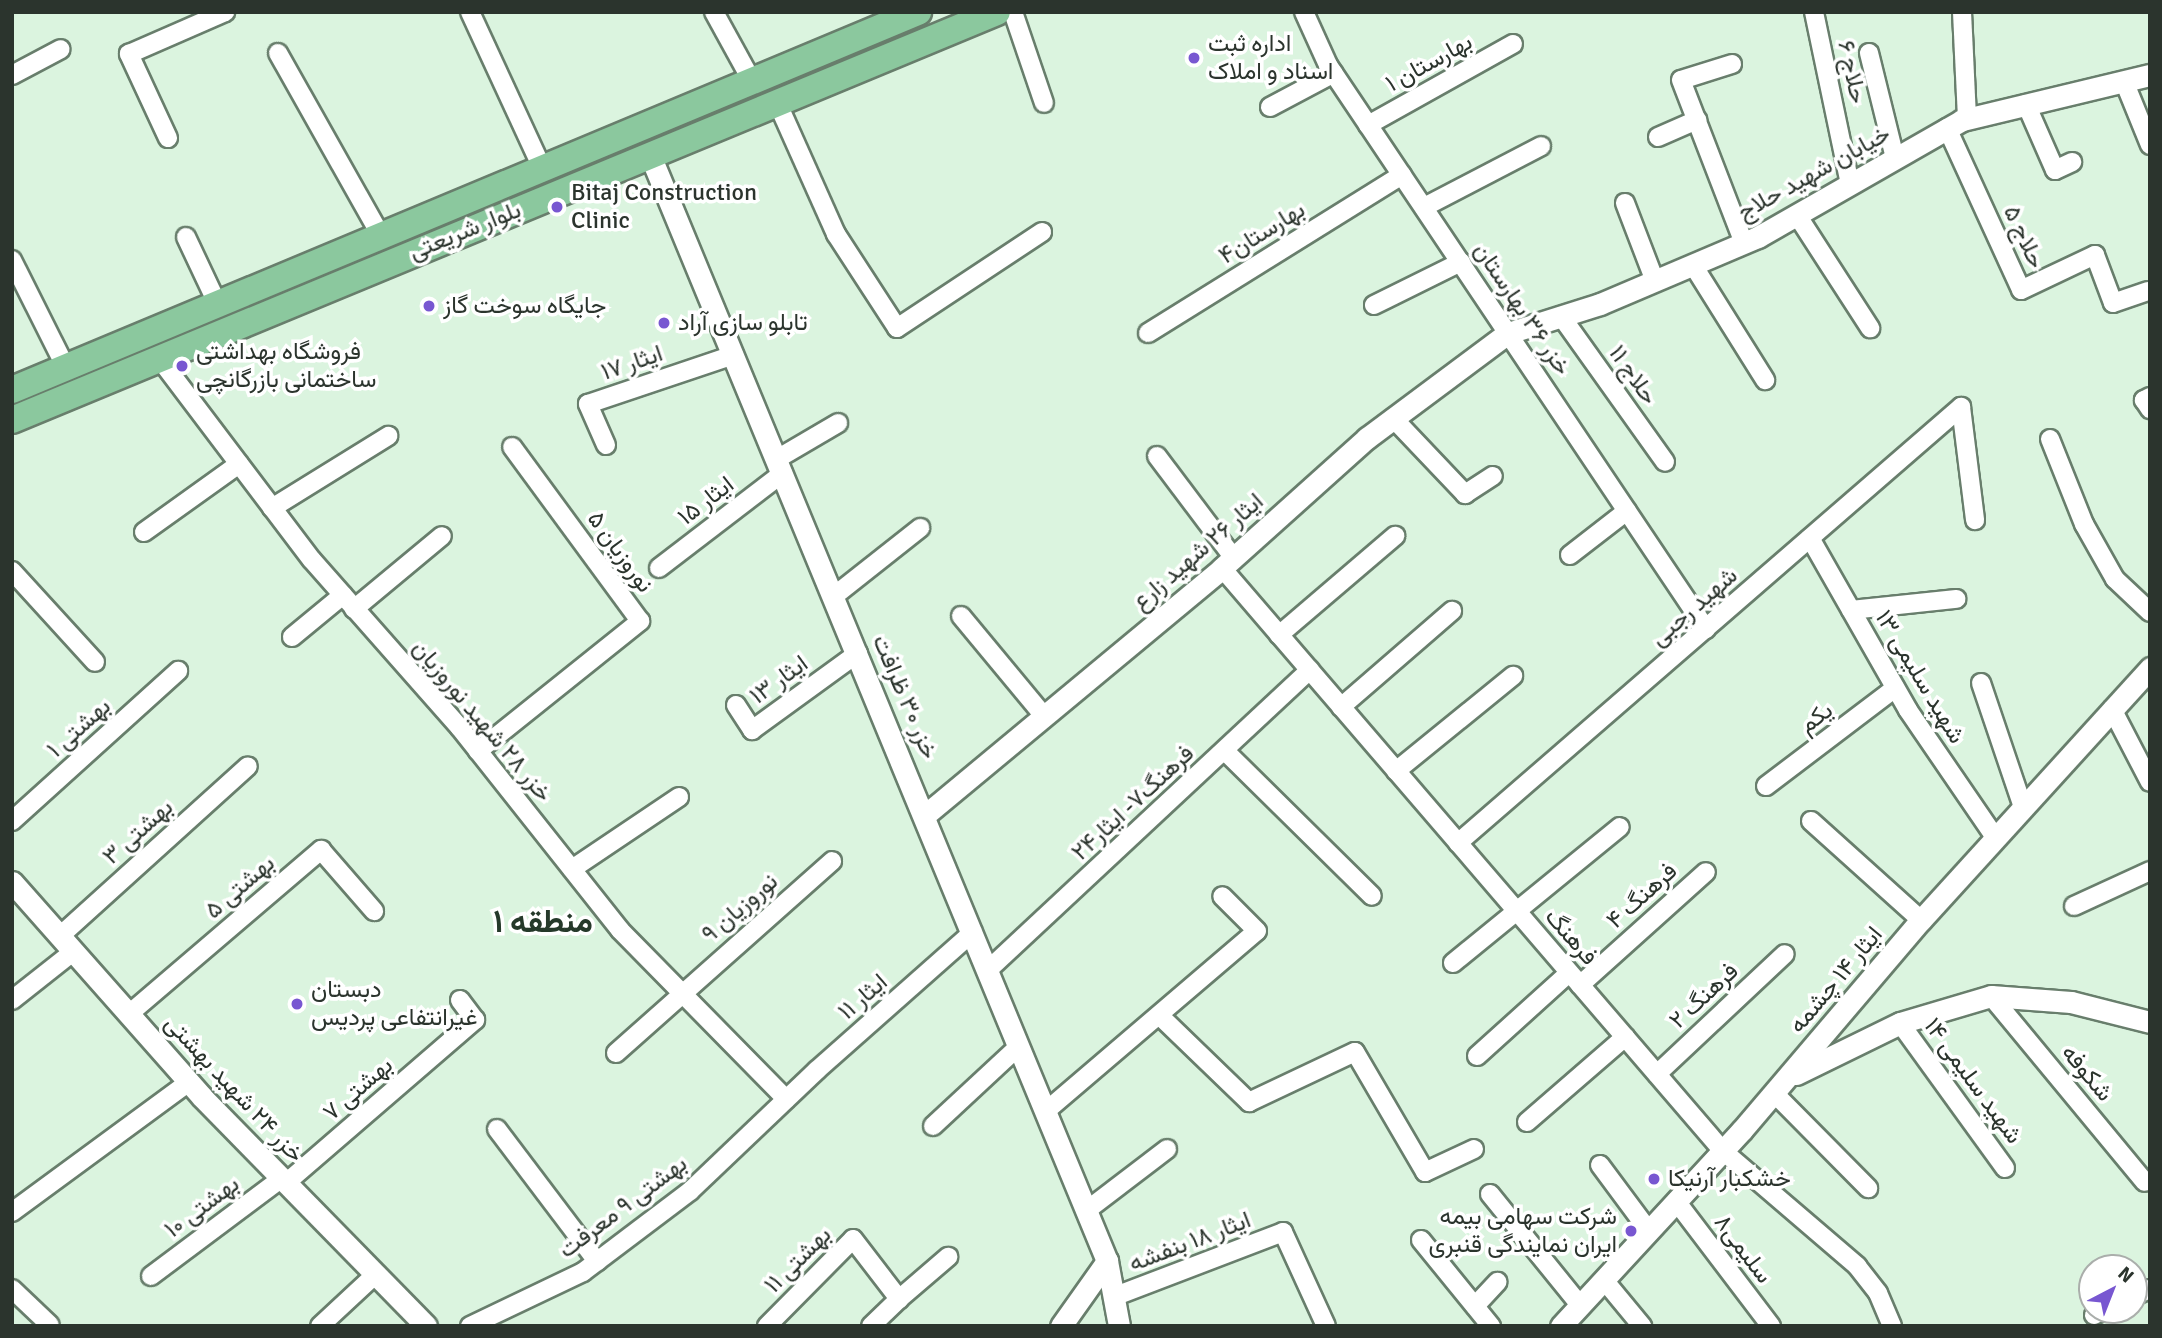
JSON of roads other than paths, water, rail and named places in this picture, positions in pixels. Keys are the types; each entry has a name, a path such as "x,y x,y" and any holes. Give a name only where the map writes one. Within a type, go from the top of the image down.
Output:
{"main road":[{"name":"بلوار شریعتی","path":"12,420 997,12"},
{"name":"بلوار شریعتی","path":"12,390 849,41 903,15"},
{"path":"849,41 859,69"}],"street":[{"path":"168,138 130,54 225,12"},
{"path":"470,12 542,168"},
{"path":"714,12 752,81"},
{"path":"1013,12 1044,103"},
{"name":"خزر ۳۶ بهارستان","path":"1304,12 1334,73 1706,629"},
{"name":"حلاج ۶","path":"1814,12 1850,184"},
{"path":"1962,12 1967,118"},
{"name":"بهارستان ۱","path":"1368,125 1513,44"},
{"path":"12,75 61,49"},
{"path":"278,53 381,236"},
{"path":"1869,53 1895,158"},
{"path":"1732,64 1681,80 1744,243"},
{"path":"1270,107 1334,73"},
{"name":"خیابان شهید حلاج","path":"1508,333 1655,281 1744,243 1967,118 2150,75"},
{"path":"2124,81 2150,145"},
{"path":"777,102 836,234 897,328 1042,232"},
{"path":"2026,104 2055,170 2071,162"},
{"path":"1658,137 1697,120"},
{"name":"حلاج ۵","path":"1947,128 2021,290 2095,255 2113,303 2148,291"},
{"path":"1424,207 1541,146"},
{"name":"خزر ۳۰ ظرافت","path":"650,155 925,815 1107,1261 1119,1326"},
{"name":"بهارستان۴","path":"1148,333 1402,175"},
{"path":"1625,203 1655,281"},
{"path":"1797,215 1870,328"},
{"path":"186,237 217,303"},
{"path":"12,260 66,368"},
{"path":"1374,305 1461,262"},
{"path":"1693,265 1765,380"},
{"name":"حلاج ۱۱","path":"1561,316 1665,462"},
{"name":"ایثار ۲۶ شهید زارع","path":"925,815 1228,562 1393,418 1508,333"},
{"name":"ایثار ۱۷","path":"606,445 588,404 734,355"},
{"name":"خزر ۲۸ شهید نوروزیان","path":"159,358 272,508 348,602 478,751 620,930 786,1100"},
{"path":"2150,397 2144,400 2150,409"},
{"name":"شهید رجبی","path":"1458,843 1961,407 1975,520"},
{"path":"1393,418 1465,494 1493,476"},
{"name":"ایثار ۱۵","path":"659,568 780,466 838,423"},
{"path":"272,508 388,436"},
{"path":"2050,439 2084,524 2115,579 2150,612"},
{"name":"نوروزیان ۵","path":"478,751 640,621 512,447"},
{"name":"فرهنگ","path":"1157,456 1279,635 1723,1152 1857,1266 1878,1293 1892,1326"},
{"path":"144,532 239,464"},
{"path":"1570,555 1627,511"},
{"path":"834,596 920,528"},
{"path":"292,637 348,602 442,536"},
{"path":"1279,635 1395,536"},
{"name":"شهید سلیمی ۱۳","path":"1810,538 1895,688 1995,837"},
{"path":"12,571 95,662"},
{"path":"1851,610 1956,598"},
{"path":"1341,707 1452,611"},
{"path":"961,616 1044,716"},
{"name":"ایثار ۱۳","path":"736,705 752,730 858,653"},
{"name":"ایثار ۱۴ چشمه","path":"1561,1326 1723,1152 1921,920 2150,668"},
{"name":"فرهنگ۷- ایثار۲۴","path":"988,970 1310,670"},
{"name":"بهشتی ۱","path":"12,821 178,671"},
{"path":"1396,771 1513,676"},
{"path":"1981,683 2022,807"},
{"name":"یکم","path":"1766,786 1895,688"},
{"path":"2112,709 2150,782"},
{"path":"1226,751 1372,896"},
{"name":"بهشتی ۳","path":"12,1000 248,766"},
{"path":"572,869 679,797"},
{"path":"1811,821 1921,920"},
{"path":"1453,964 1620,827"},
{"name":"بهشتی ۵","path":"129,1014 321,850 374,911"},
{"name":"نوروزیان ۹","path":"616,1053 681,992 832,861"},
{"path":"2074,906 2150,870"},
{"name":"فرهنگ ۴","path":"1477,1056 1706,872"},
{"name":"خزر ۲۴ شهید بهشتی","path":"12,881 188,1082 426,1326"},
{"path":"1046,1111 1258,931 1222,896"},
{"name":"ایثار ۱۱","path":"786,1100 973,932"},
{"name":"فرهنگ ۲","path":"1657,1074 1786,954"},
{"path":"1868,1188 1780,1085 1900,1023 1991,996 2071,1002 2150,1022"},
{"name":"شکوفه","path":"1991,996 2145,1182"},
{"name":"بهشتی ۷","path":"284,1181 475,1020 460,1000"},
{"path":"1160,1016 1249,1101 1355,1052 1425,1172 1474,1149"},
{"name":"شهید سلیمی ۱۴","path":"1900,1023 2006,1168"},
{"path":"1527,1122 1625,1037"},
{"path":"933,1126 1019,1046"},
{"path":"12,1212 188,1082"},
{"name":"بهشتی ۹ معرفت","path":"470,1326 597,1261 690,1191 786,1100"},
{"path":"497,1129 597,1261"},
{"path":"1086,1210 1167,1149"},
{"path":"1600,1165 1649,1231"},
{"name":"بهشتی ۱۰","path":"151,1276 284,1181"},
{"path":"1490,1194 1580,1306"},
{"name":"سلیمی۸","path":"1676,1202 1770,1326"},
{"name":"ایثار ۱۸ بنفشه","path":"1113,1297 1283,1232 1326,1326"},
{"name":"بهشتی ۱۱","path":"766,1326 853,1239 899,1299"},
{"path":"1421,1240 1491,1326"},
{"path":"871,1326 948,1257"},
{"path":"1061,1326 1107,1261"},
{"path":"320,1326 376,1274"},
{"path":"1604,1280 1642,1326"},
{"path":"1475,1306 1497,1282"},
{"path":"12,1289 50,1325"}],"place":[{"name":"اداره ثبت اسناد و املاک","path":"1194,58"},
{"name":"Bitaj Construction Clinic","path":"557,207"},
{"name":"جایگاه سوخت گاز","path":"429,306"},
{"name":"تابلو سازی آراد","path":"664,323"},
{"name":"فروشگاه بهداشتی ساختمانی بازرگانچی","path":"182,366"},
{"name":"دبستان غیرانتفاعی پردیس","path":"297,1004"},
{"name":"خشکبار آرنیکا","path":"1654,1179"},
{"name":"شرکت سهامی بیمه ایران نمایندگی قنبری","path":"1631,1231"}],"district":[{"name":"منطقه ۱","path":"543,922"}]}
